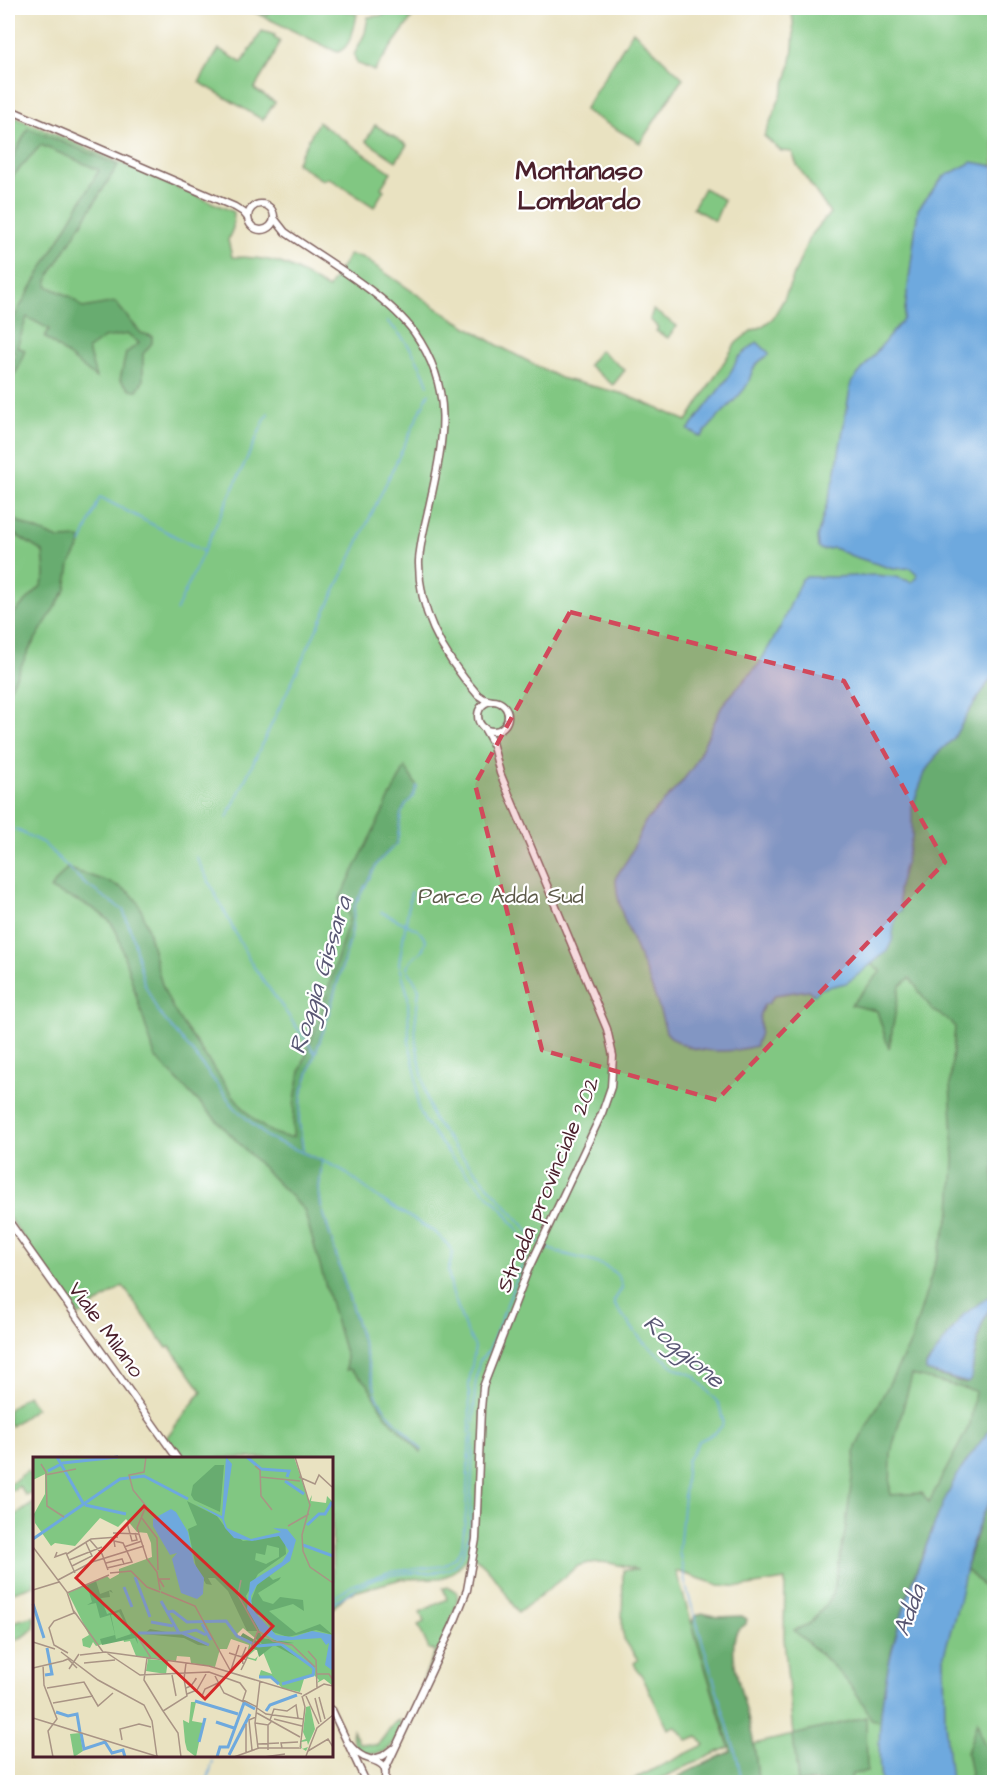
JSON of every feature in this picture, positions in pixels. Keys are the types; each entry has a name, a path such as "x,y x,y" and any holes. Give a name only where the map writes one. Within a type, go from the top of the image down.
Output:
{"street":[{"name":"Strada provinciale 202","path":"8,109 235,207 243,212 254,227 260,230 275,228 285,232 379,297 414,333 429,357 443,404 440,454 421,544 420,584 425,607 436,636 477,699 479,721 494,749 500,773 607,1029 613,1056 613,1078 602,1113 528,1270 483,1387 476,1539 467,1590 454,1623 385,1770"},
{"name":"Strada provinciale 202","path":"235,207 246,209 258,204 266,205 272,210 274,218 285,232"},
{"path":"248,218 252,208"},
{"path":"267,229 274,218"},
{"name":"Strada provinciale 202","path":"469,685 482,698 502,704 507,710 508,719 495,736 494,749"},
{"path":"478,713 484,704 492,701"},
{"path":"484,728 492,731 500,729"},
{"name":"Viale Milano","path":"8,1220 176,1457"},
{"path":"333,1712 366,1782"},
{"path":"344,1736 357,1753 380,1763 385,1770 384,1782"},
{"path":"361,1773 363,1763 386,1754 396,1744"}],"highlighted area":[{"path":"570,612 844,681 945,862 717,1100 542,1050 475,784"}],"green space":[{"path":"276,8 316,10 333,8 357,14 349,42 337,52 254,12 255,10 267,15"},
{"path":"391,8 396,8 412,18 374,71 357,63 354,55 365,33 368,17 384,15"},
{"name":"Parco Adda Sud","path":"791,8 994,8 994,1782 799,1782 796,1763 798,1782 758,1782 754,1744 793,1735 784,1638 785,1580 742,1587 719,1585 676,1571 729,1747 653,1782 628,1782 704,1745 698,1737 688,1741 675,1726 668,1729 634,1663 638,1660 624,1639 622,1629 623,1570 638,1570 600,1562 578,1566 518,1613 490,1572 477,1559 470,1556 451,1574 441,1578 401,1579 347,1594 333,1608 333,1457 180,1457 166,1438 202,1391 170,1347 167,1348 123,1286 79,1316 8,1216 8,114 234,212 233,228 228,240 232,257 248,257 283,264 328,289 349,255 362,257 446,314 499,346 560,378 624,394 687,421 736,343 773,318 784,299 809,238 830,213 797,165 792,152 781,151 764,136 788,74 794,42"},
{"path":"262,31 275,35 274,38 280,41 273,58 254,89 275,102 263,120 199,82 219,49 242,63"},
{"path":"633,31 683,78 640,143 584,110"},
{"path":"318,122 391,172 381,188 384,190 374,207 329,178 322,180 296,163"},
{"path":"375,125 407,145 396,161 366,141"},
{"path":"28,128 118,165 49,276 47,286 71,297 83,308 115,302 141,333 152,336 152,343 143,354 143,381 137,390 131,390 120,380 126,353 139,343 128,334 104,338 88,349 96,378 45,337 49,329 27,317 17,347 25,350 18,369 8,385 9,372 16,353 8,347 8,319 13,319 99,170 41,145 14,175 8,189 8,167"},
{"path":"704,188 724,200 715,221 693,208"},
{"path":"653,310 677,326 668,338 656,331 658,328 650,319"},
{"path":"600,350 625,370 613,385 588,365"},
{"path":"8,516 59,539 80,538 81,544 70,565 66,589 30,648 8,693 10,660 8,658 8,629 13,614 41,586 45,576 43,552 8,530"},
{"path":"994,674 994,1293 954,1327 944,1344 926,1365 926,1371 965,1384 971,1379 981,1329 994,1303 994,1425 955,1480 936,1520 910,1587 891,1652 881,1723 871,1719 847,1682 794,1630 809,1624 833,1594 845,1532 856,1447 911,1342 951,1211 954,1160 950,1084 955,1027 946,1018 933,1011 910,978 900,986 889,1049 877,1011 851,1005 881,971 871,964 887,951 896,913 901,911 898,890 912,807 926,770 939,752 953,739","holes":["912,1375 975,1391 970,1424 929,1502 922,1493 890,1495 891,1453"]},
{"path":"405,767 417,786 413,797 401,814 397,843 378,862 355,905 351,936 325,1026 303,1089 299,1120 303,1152 322,1161 319,1190 321,1205 377,1397 387,1412 422,1450 421,1452 384,1414 367,1383 350,1369 346,1370 346,1357 304,1210 155,1057 117,933 112,925 97,911 50,889 67,868 112,884 134,897 147,926 163,987 182,1024 243,1108 266,1129 279,1135 293,1137 294,1105 300,1072 321,1013 349,919 347,906 339,900"},
{"path":"27,1395 36,1408 11,1426 8,1422 8,1410"},
{"path":"27,1471 33,1476 33,1492 26,1496 19,1486 8,1493 8,1486"},
{"path":"994,1494 994,1602 991,1607 994,1626 990,1621 984,1588 965,1570 982,1515"},
{"path":"33,1504 33,1585 8,1594 8,1520"},
{"path":"449,1587 457,1592 455,1609 445,1636 423,1680 435,1651 429,1649 418,1625 424,1622 420,1612 447,1599 443,1588"},
{"path":"702,1613 718,1617 742,1616 747,1619 746,1624 738,1630 734,1649 737,1675 754,1744 758,1782 683,1782 679,1776 731,1751 692,1624 694,1617"},
{"path":"33,1616 33,1629 8,1644 8,1623"},
{"path":"866,1717 867,1772 852,1774 850,1782 798,1782 793,1735"},
{"path":"399,1720 402,1725 394,1743 384,1753 365,1753 356,1747 352,1737 353,1730 359,1743 376,1745"},
{"path":"977,1721 983,1742 994,1760 994,1782 969,1782 971,1773 967,1753"}],"water":[{"path":"972,162 994,166 994,674 953,739 939,752 926,770 912,807 912,837 898,890 901,911 896,913 892,941 887,951 846,983 820,989 814,995 808,990 775,995 768,1004 765,1004 760,1013 760,1032 756,1046 721,1051 696,1049 674,1040 666,1032 653,990 622,912 616,877 629,857 645,822 693,767 723,704 759,664 781,626 801,580 805,577 875,575 896,577 912,582 917,578 917,574 910,568 893,569 834,548 822,550 818,548 817,537 835,476 851,383 904,318 918,209 943,177"},
{"path":"757,342 769,355 753,369 746,387 701,437 688,430 727,379 738,358"},
{"path":"994,1293 994,1303 980,1329 971,1379 968,1383 926,1371 926,1366 963,1315"},
{"name":"Adda","path":"994,1425 994,1494 982,1515 969,1553 959,1601 944,1654 945,1722 951,1782 881,1782 879,1753 883,1694 904,1607 934,1525 950,1489 968,1459"}],"waterway":[{"path":"387,321 412,350 428,385"},
{"path":"227,818 429,393"},
{"path":"176,611 268,413"},
{"path":"81,544 100,497 203,551"},
{"name":"Roggia Gissara","path":"303,1150 299,1120 303,1089 325,1026 351,936 355,905 378,862 397,843 401,814 413,797 417,786"},
{"path":"15,829 43,843 85,884 123,910 132,934 144,983 158,1012 190,1049 235,1108 267,1137 322,1161 319,1190 321,1205 377,1397 387,1412 422,1450"},
{"path":"196,857 251,963 315,1053"},
{"path":"333,1603 374,1580 390,1575 444,1571 453,1567 460,1559 466,1546 470,1526 475,1387 479,1362 489,1350 529,1248 502,1209 452,1158 425,1122 418,1108 416,1075 409,1042 408,995 399,963 411,892"},
{"name":"Roggione","path":"381,912 418,930 426,940 423,949 408,964 407,968 419,989 415,1025 416,1043 426,1096 433,1119 454,1147 539,1243"},
{"path":"323,1161 342,1170 380,1199 436,1233 448,1245 453,1253 448,1271 452,1291 465,1328 475,1347 469,1383 470,1427 462,1547 456,1557 443,1566 389,1572 353,1585 333,1598"},
{"name":"Roggione","path":"543,1246 602,1265 612,1271 619,1278 622,1288 614,1304 643,1342 677,1369 695,1376 719,1404 723,1420 722,1426 715,1433 699,1441 687,1461 679,1552 686,1585 737,1757 742,1782"},
{"path":"207,1782 213,1761"}],"district":[{"name":"Montanaso Lombardo","path":"579,185"}]}
